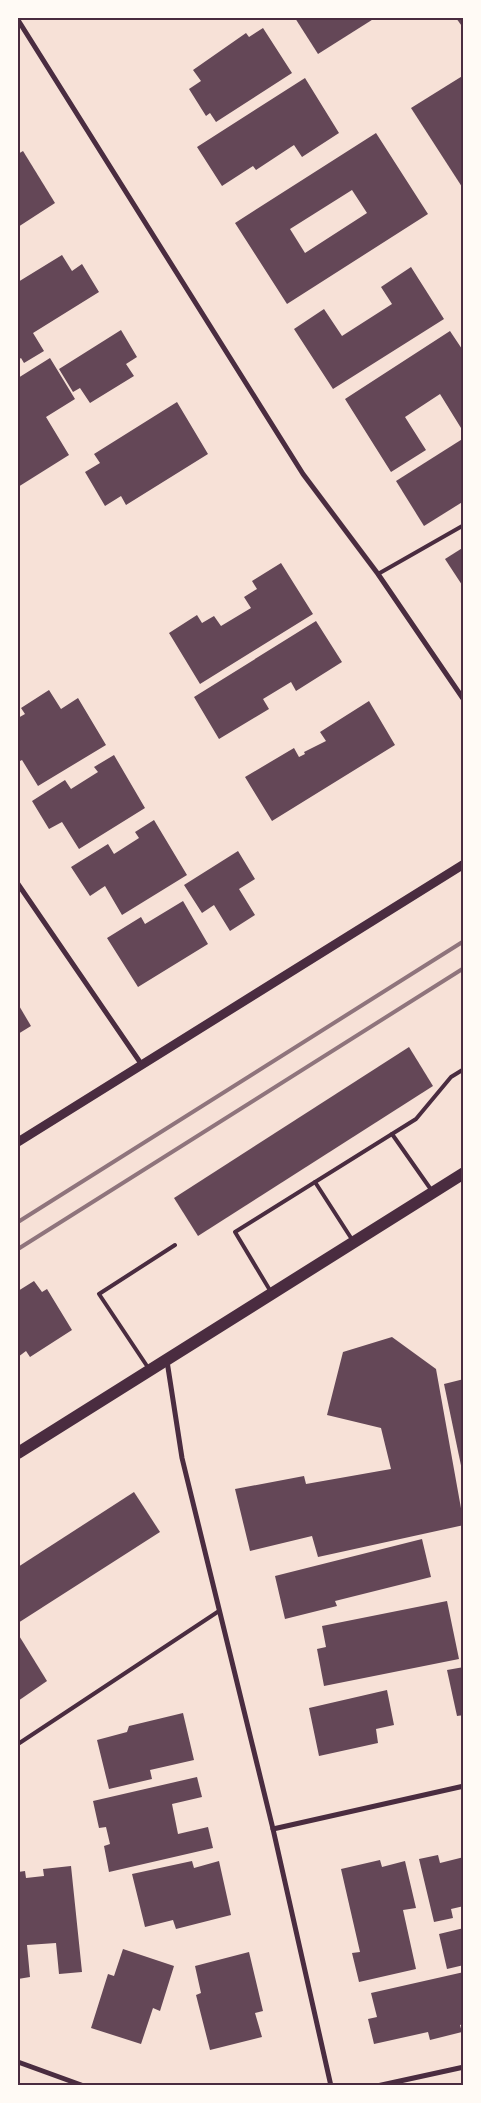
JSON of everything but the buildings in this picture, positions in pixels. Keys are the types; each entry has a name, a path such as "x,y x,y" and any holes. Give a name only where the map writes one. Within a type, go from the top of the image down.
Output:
{"main road":[{"path":"18,1452 464,1173"}],"street":[{"path":"18,20 303,474 378,574 464,700"},
{"path":"18,1142 464,864"},
{"path":"18,884 142,1065"},
{"path":"166,1360 182,1458 273,1829 331,2086"},
{"path":"273,1829 464,1786"},
{"path":"18,2062 84,2086"},
{"path":"378,2086 464,2067"}],"lane":[{"path":"378,574 464,525"},
{"path":"273,1294 235,1232 416,1119 451,1077 464,1068"},
{"path":"392,1134 433,1192"},
{"path":"315,1182 354,1242"},
{"path":"150,1371 99,1294 175,1245"},
{"path":"18,1744 219,1611"}],"railway":[{"path":"18,1222 464,941"},
{"path":"18,1249 464,968"}]}
